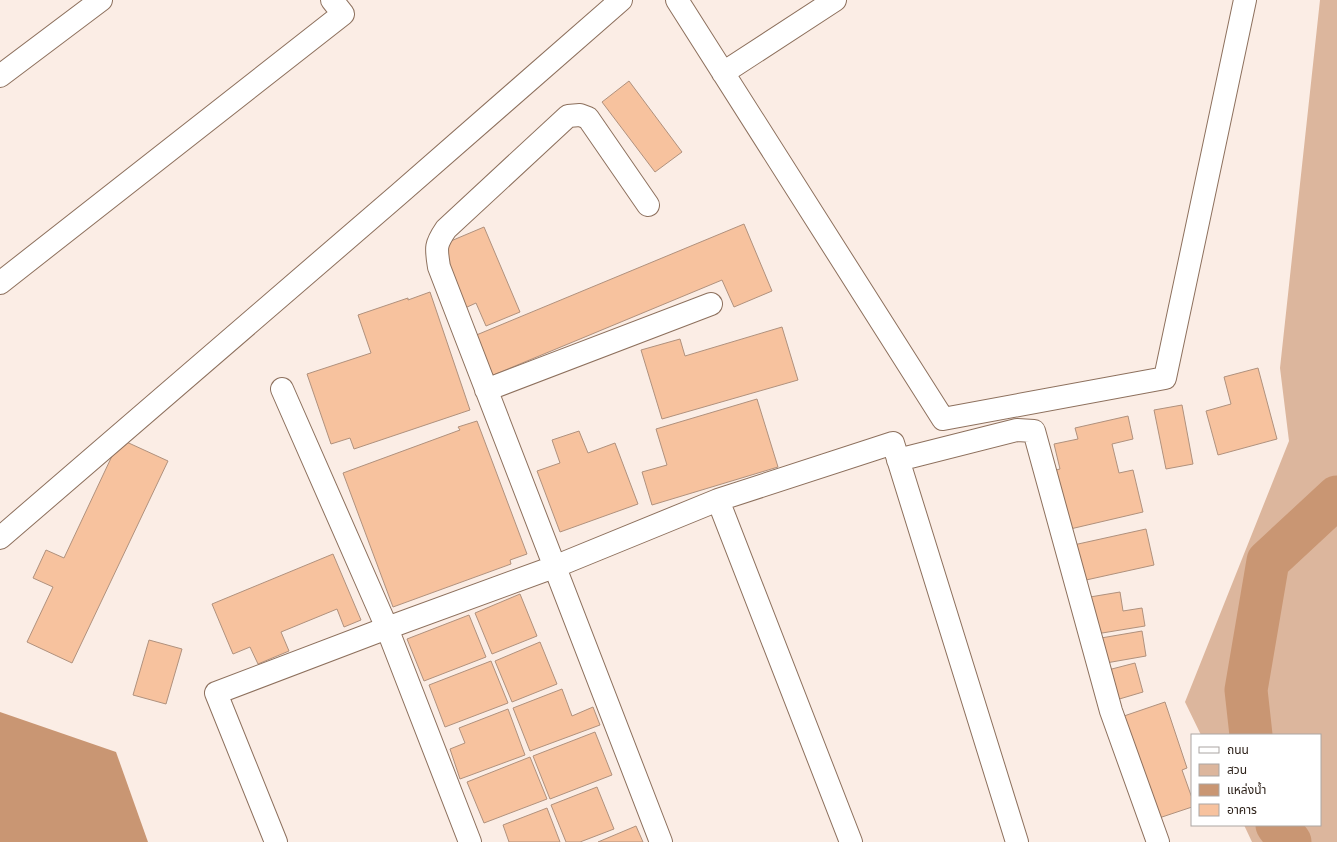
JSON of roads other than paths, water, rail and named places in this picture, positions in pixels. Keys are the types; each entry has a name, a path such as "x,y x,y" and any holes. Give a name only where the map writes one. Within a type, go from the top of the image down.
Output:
{"street":[{"path":"0,76 101,0"},
{"path":"0,283 343,14 332,0"},
{"path":"0,538 621,0"},
{"path":"677,0 943,419 1164,378 1245,0"},
{"path":"724,73 835,0"},
{"path":"648,205 588,118 580,115 568,116 446,229 438,241 436,251 439,267 661,842"},
{"path":"486,390 712,304"},
{"path":"282,389 387,628 470,842"},
{"path":"898,460 1017,430 1034,430 1111,711 1158,842"},
{"path":"276,842 216,693 554,567 718,500 893,443 1017,842"},
{"path":"718,500 851,842"}],"water":[{"path":"0,712 116,752 148,842 0,842"}],"waterway":[{"path":"1251,734 1246,690 1268,561 1337,497"},
{"path":"1278,826 1290,842"}]}
